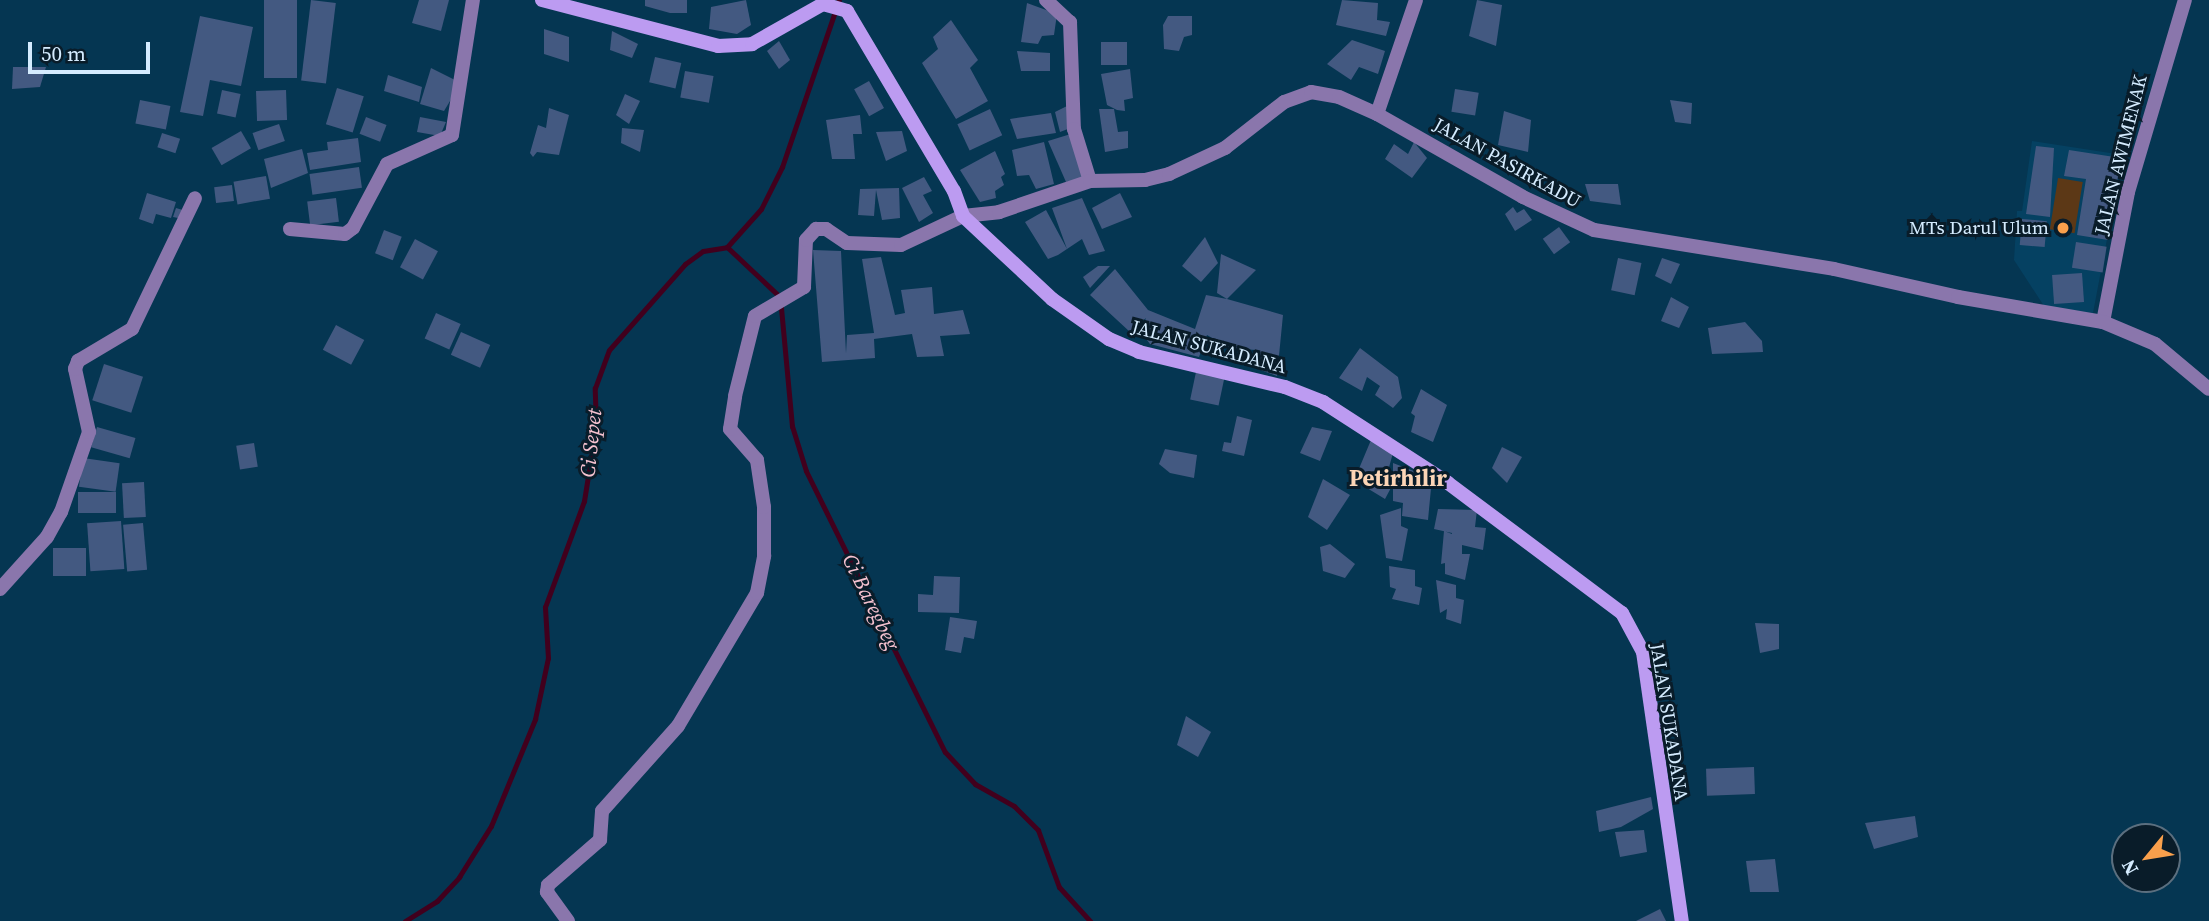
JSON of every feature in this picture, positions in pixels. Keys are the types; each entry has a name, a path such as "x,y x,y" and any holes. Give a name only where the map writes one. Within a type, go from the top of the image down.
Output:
{"main road":[{"name":"JALAN SUKADANA","path":"542,0 718,46 752,44 813,8 833,3 847,10 954,191 963,216 1052,299 1109,339 1139,352 1285,387 1323,402 1448,483 1622,613 1643,652 1682,921"}],"street":[{"path":"290,229 345,234 353,228 387,164 452,135 473,0"},
{"path":"1046,0 1070,22 1074,129 1090,181"},
{"path":"1377,114 1416,0"},
{"name":"JALAN AWIMENAK","path":"2103,322 2128,192 2185,0"},
{"name":"JALAN PASIRKADU","path":"568,921 547,892 548,885 600,840 602,811 678,726 757,593 764,556 764,507 757,460 730,429 755,316 806,283 806,240 816,229 827,229 847,243 901,244 963,216 999,212 1090,181 1145,180 1169,174 1225,148 1284,102 1311,92 1339,97 1377,114 1523,197 1594,230 1834,269 1958,297 2103,322 2155,344 2209,389"},
{"path":"0,589 47,537 61,512 89,432 90,419 75,369 78,361 132,329 195,198"}],"shaded area":[{"name":"MTs Darul Ulum","path":"2032,141 2123,155 2093,313 2044,306 2014,260 2017,211 2022,211"},
{"path":"2058,178 2083,182 2075,233 2050,229"}],"building":[{"path":"264,0 297,0 297,78 264,78"},
{"path":"311,0 336,3 326,83 301,80"},
{"path":"419,0 449,0 441,31 412,23"},
{"path":"645,0 687,0 687,13 670,13 645,6"},
{"path":"746,0 751,25 737,34 709,29 711,7"},
{"path":"1342,0 1378,3 1377,20 1390,22 1386,36 1336,25"},
{"path":"1477,0 1502,5 1496,46 1469,36"},
{"path":"1027,3 1057,14 1054,35 1042,36 1038,44 1021,42"},
{"path":"200,16 253,27 241,86 210,80 203,116 180,112"},
{"path":"1168,16 1192,16 1192,35 1184,37 1179,51 1164,49 1163,25"},
{"path":"951,20 978,60 970,68 988,101 956,119 922,63 938,49 933,37"},
{"path":"544,29 569,37 569,62 544,54"},
{"path":"612,31 638,44 632,58 610,50"},
{"path":"1352,40 1385,51 1378,74 1359,67 1351,80 1327,64"},
{"path":"779,41 790,60 779,69 767,51"},
{"path":"1101,42 1127,42 1127,65 1101,65"},
{"path":"1017,51 1050,53 1050,71 1021,71"},
{"path":"655,57 681,63 675,88 649,82"},
{"path":"13,67 46,67 40,87 12,89"},
{"path":"431,68 461,83 444,111 420,104"},
{"path":"1130,69 1133,98 1124,100 1125,111 1117,110 1107,105 1101,74"},
{"path":"685,71 714,76 709,103 680,98"},
{"path":"388,75 422,87 419,102 384,91"},
{"path":"869,81 884,108 869,116 854,89"},
{"path":"337,88 364,96 353,133 326,124"},
{"path":"1455,89 1479,93 1475,115 1451,112"},
{"path":"222,90 241,94 236,117 217,113"},
{"path":"286,90 287,120 257,121 256,91"},
{"path":"625,94 640,101 629,124 616,115"},
{"path":"140,100 170,106 166,129 135,124"},
{"path":"1670,100 1692,103 1691,124 1675,122"},
{"path":"1067,106 1073,127 1060,132 1055,112"},
{"path":"549,108 569,115 559,155 537,152 533,157 530,153 538,125 546,128"},
{"path":"990,109 1002,135 970,150 957,124"},
{"path":"1099,109 1114,109 1118,132 1128,131 1128,148 1105,152"},
{"path":"1504,111 1531,120 1528,152 1498,145"},
{"path":"1051,113 1056,133 1017,139 1010,119"},
{"path":"860,115 862,134 853,134 855,159 832,159 826,120"},
{"path":"366,117 387,125 380,142 360,134"},
{"path":"420,117 446,122 440,136 417,132"},
{"path":"279,124 285,141 258,150 253,133"},
{"path":"622,128 644,130 640,152 621,143"},
{"path":"241,131 251,148 222,165 212,148"},
{"path":"902,131 907,151 886,161 876,132"},
{"path":"162,133 180,139 175,153 157,147"},
{"path":"1074,133 1085,178 1066,182 1048,141"},
{"path":"358,138 361,162 310,170 307,153 328,150 327,142"},
{"path":"1044,142 1054,184 1036,189 1029,175 1017,176 1012,150"},
{"path":"1414,142 1427,158 1412,178 1385,159 1394,144 1408,154"},
{"path":"2036,146 2054,148 2050,217 2026,214"},
{"path":"302,149 308,173 271,188 264,159"},
{"path":"2069,150 2121,158 2108,240 2077,235 2086,179 2064,176"},
{"path":"995,151 1005,174 1001,177 1004,185 995,191 996,198 980,202 960,170"},
{"path":"359,167 362,188 312,195 309,174"},
{"path":"266,176 270,199 237,204 234,182"},
{"path":"924,177 932,191 923,195 933,213 919,222 902,188"},
{"path":"1585,184 1618,184 1621,205 1590,201"},
{"path":"232,185 234,201 216,203 214,187"},
{"path":"899,188 900,218 882,220 876,190 874,216 858,215 860,189"},
{"path":"147,193 176,202 171,218 156,214 153,224 139,219"},
{"path":"1120,193 1132,217 1102,229 1092,208"},
{"path":"336,198 339,222 310,225 307,202"},
{"path":"1082,198 1105,251 1089,255 1082,239 1067,249 1052,208"},
{"path":"1513,207 1517,213 1524,209 1532,220 1515,231 1505,214"},
{"path":"176,208 186,211 183,219 173,217"},
{"path":"1046,210 1067,249 1048,259 1025,222"},
{"path":"2022,219 2047,221 2045,247 2020,245"},
{"path":"1559,227 1570,242 1554,254 1543,239"},
{"path":"384,230 402,237 393,260 375,253"},
{"path":"1205,237 1218,263 1201,282 1182,266"},
{"path":"415,239 438,251 423,279 400,267"},
{"path":"2076,242 2107,247 2103,273 2072,268"},
{"path":"813,250 841,251 846,353 847,335 874,333 862,259 881,257 895,315 905,313 901,290 932,287 934,314 963,310 970,334 940,336 944,356 917,357 912,334 874,339 875,358 822,362"},
{"path":"1221,254 1256,270 1227,299 1217,293"},
{"path":"1618,258 1641,263 1635,295 1611,290"},
{"path":"1662,258 1680,264 1671,284 1655,276"},
{"path":"1098,266 1110,266 1090,288 1083,277"},
{"path":"1115,269 1148,310 1195,329 1206,295 1283,315 1277,376 1258,369 1256,350 1229,348 1207,335 1199,357 1150,344 1141,332 1146,318 1130,332 1090,295"},
{"path":"2082,273 2084,302 2054,304 2052,275"},
{"path":"1671,297 1689,307 1679,328 1661,321"},
{"path":"436,313 461,324 449,350 425,339"},
{"path":"1745,322 1762,341 1763,352 1712,354 1708,328"},
{"path":"336,325 364,340 351,365 323,350"},
{"path":"461,332 490,345 480,368 451,355"},
{"path":"1360,348 1398,377 1402,398 1393,408 1375,395 1380,386 1367,377 1362,391 1339,378"},
{"path":"104,364 143,377 131,413 92,400"},
{"path":"1196,372 1224,378 1219,405 1190,399"},
{"path":"1421,389 1447,405 1433,442 1411,432 1415,416 1411,413"},
{"path":"1237,416 1252,420 1244,456 1222,451 1224,442 1231,443"},
{"path":"97,427 135,438 130,458 91,447"},
{"path":"1312,427 1332,431 1320,461 1300,453"},
{"path":"1371,440 1393,453 1386,478 1393,481 1393,463 1432,478 1428,520 1402,516 1403,503 1393,501 1393,484 1385,499 1362,485 1366,475 1358,471"},
{"path":"254,443 258,467 240,470 236,446"},
{"path":"1502,447 1522,457 1507,483 1492,468"},
{"path":"1165,449 1197,455 1194,478 1170,473 1159,464"},
{"path":"83,458 120,463 116,492 79,487"},
{"path":"1323,479 1350,495 1327,530 1308,517"},
{"path":"144,482 146,517 124,518 122,483"},
{"path":"78,492 116,492 116,513 78,513"},
{"path":"1401,508 1401,526 1408,529 1402,561 1386,558 1380,515"},
{"path":"1438,509 1477,510 1475,527 1486,528 1483,550 1462,545 1462,554 1470,554 1465,580 1445,574 1445,563 1441,564 1444,531 1434,529"},
{"path":"121,521 124,569 90,571 87,523"},
{"path":"143,523 147,570 127,572 123,525"},
{"path":"1330,544 1355,564 1345,578 1323,571 1320,547"},
{"path":"53,548 86,548 86,576 53,576"},
{"path":"1389,566 1415,570 1415,586 1422,588 1419,605 1392,599 1396,589 1390,587"},
{"path":"934,576 960,577 959,613 918,612 918,594 933,595"},
{"path":"1436,580 1456,585 1456,598 1464,600 1461,624 1446,619 1447,609 1440,613"},
{"path":"950,617 977,621 974,639 964,637 961,653 945,650"},
{"path":"1755,623 1779,624 1779,649 1760,653"},
{"path":"1186,716 1211,732 1198,757 1177,745"},
{"path":"1754,767 1755,794 1707,796 1706,769"},
{"path":"1651,797 1653,809 1621,827 1599,832 1596,811"},
{"path":"1915,816 1918,837 1874,849 1865,823"},
{"path":"1644,830 1647,852 1620,857 1615,832"},
{"path":"1775,859 1779,892 1750,892 1746,861"},
{"path":"1660,909 1666,921 1636,921"}],"waterway":[{"name":"Ci Sepet","path":"405,921 437,901 459,877 491,826 535,719 548,658 545,607 584,501 596,426 595,388 609,350 685,264 703,251 727,247 761,209 782,167 839,0"},
{"name":"Ci Baregbeg","path":"727,247 780,297 792,426 806,471 945,752 975,784 1014,806 1038,830 1059,887 1090,921"}],"place":[{"name":"MTs Darul Ulum","path":"2063,228"}],"district":[{"name":"Petirhilir","path":"1398,478"}]}
